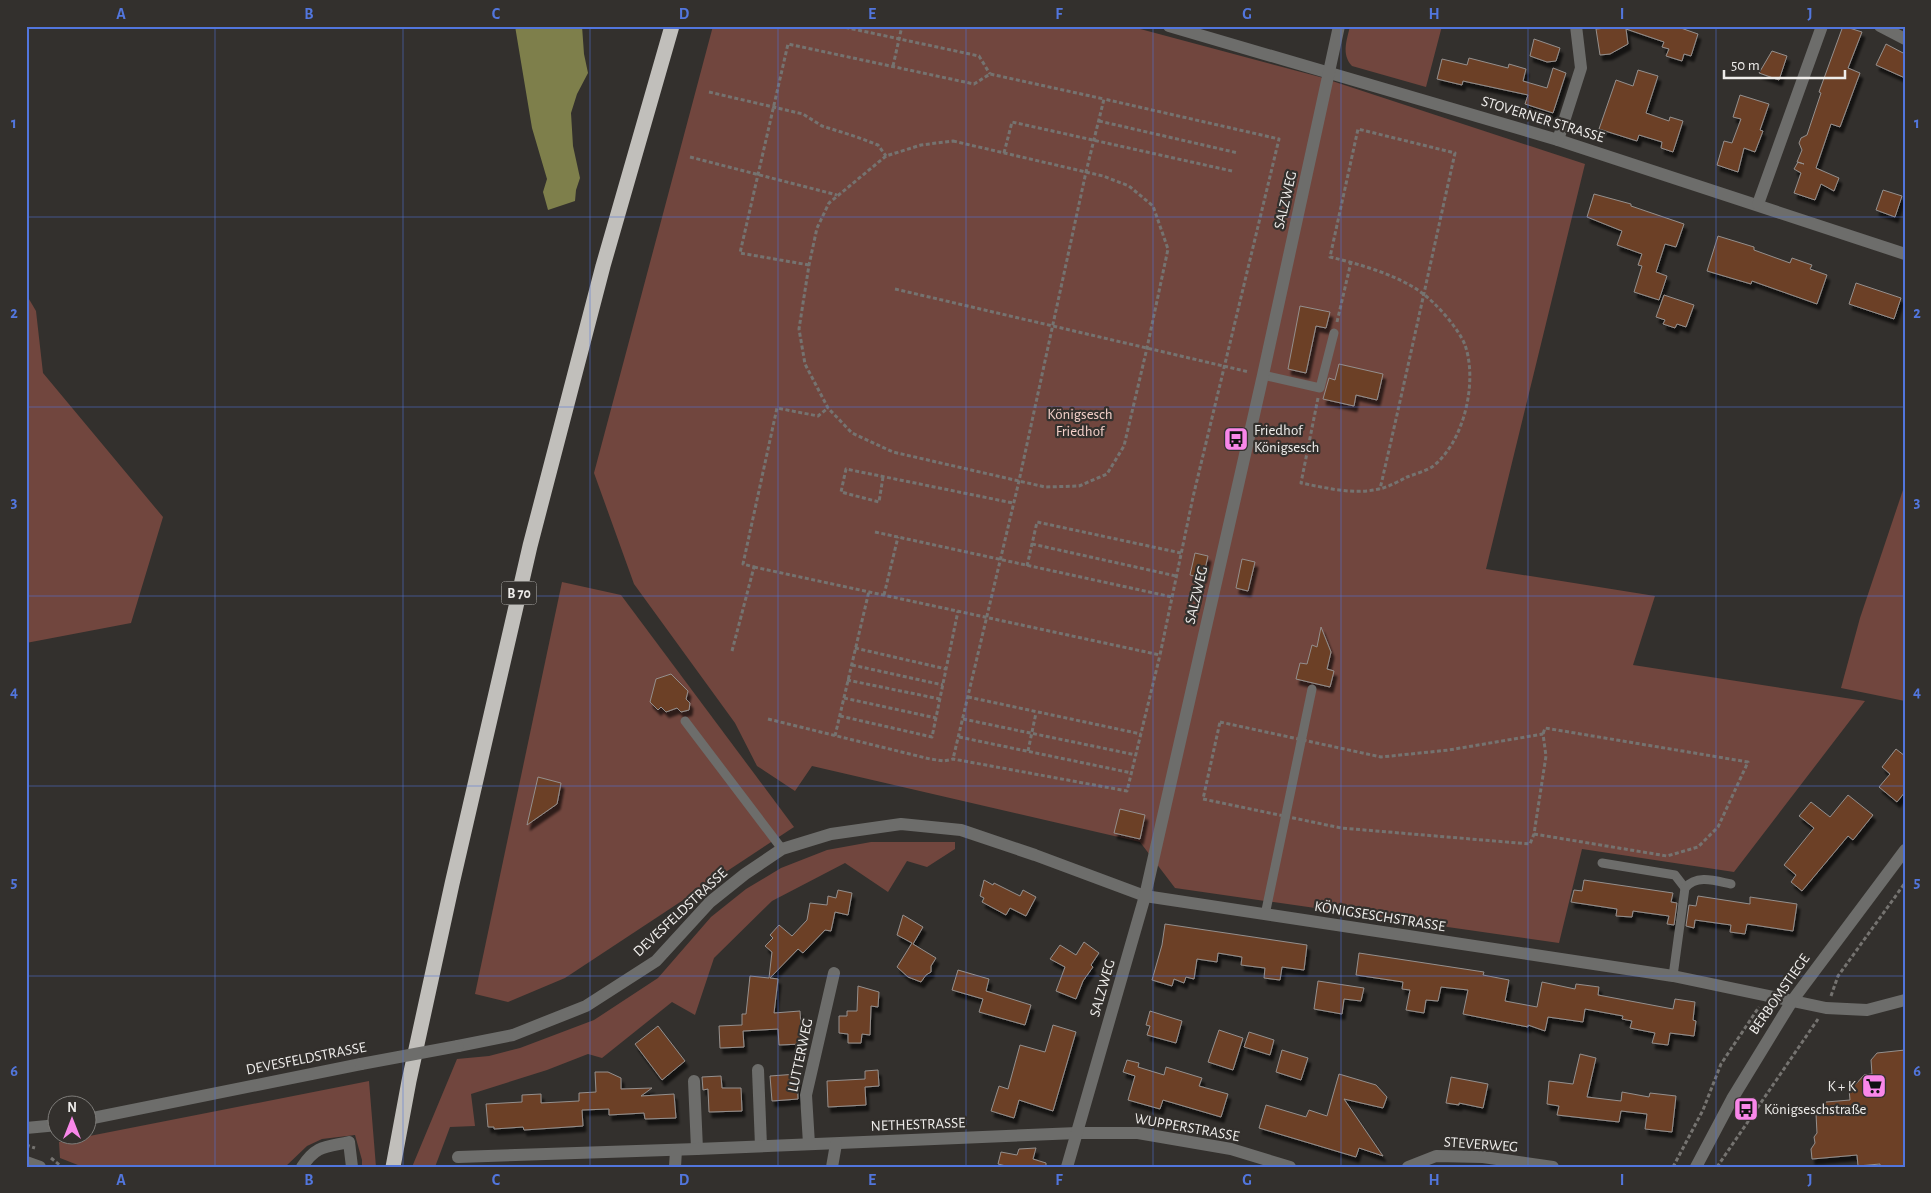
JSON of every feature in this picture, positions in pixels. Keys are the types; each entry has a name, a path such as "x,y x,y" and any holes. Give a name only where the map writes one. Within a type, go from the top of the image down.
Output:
{"highway":[{"name":"B 70","path":"393,1167 409,1082 452,884 530,546 603,266 672,26"}],"street":[{"name":"STOVERNER STRASSE","path":"1169,26 1558,140 1758,204 1905,254"},
{"name":"SALZWEG","path":"1066,1167 1145,896 1263,375 1339,26"},
{"path":"1558,140 1581,68 1576,26"},
{"path":"1758,204 1822,26"},
{"path":"1880,26 1905,39"},
{"name":"DEVESFELDSTRASSE","path":"98,1117 361,1064 514,1036 586,1006 656,962 710,902 745,874 782,849 831,834 901,824 961,830 1145,896"},
{"name":"BERBOMSTIEGE","path":"1696,1167 1737,1091 1792,1001 1905,850"},
{"name":"KÖNIGSESCHSTRASSE","path":"1145,896 1673,976 1826,1008 1868,1010 1905,1000"},
{"name":"LUTTERWEG","path":"809,1144 806,1095 834,973"},
{"path":"758,1070 761,1146"},
{"path":"694,1081 698,1149"},
{"path":"26,1128 48,1125"},
{"name":"NETHESTRASSE","path":"458,1157 836,1144 1077,1133"},
{"name":"WUPPERSTRASSE","path":"1077,1133 1138,1133 1231,1149 1290,1167"},
{"path":"302,1167 311,1153 321,1148 349,1142 352,1167"},
{"path":"832,1167 836,1144"},
{"path":"675,1167 676,1150"},
{"name":"STEVERWEG","path":"1408,1167 1436,1156 1483,1157 1553,1167"},
{"path":"26,1162 40,1167"}],"lane":[{"path":"1263,375 1320,388 1334,333"},
{"path":"1265,915 1312,689"},
{"path":"685,721 782,849"},
{"path":"1602,863 1675,875 1686,888"},
{"path":"1673,976 1686,888 1689,884 1703,879 1731,884"}],"path":[{"path":"839,26 979,56 990,74"},
{"path":"892,66 902,26"},
{"path":"768,719 930,759 944,761 953,759 1127,791 1160,655 1224,366 1279,139 990,74 974,84 788,44 740,253 809,265"},
{"path":"709,92 803,114 822,126 878,145 886,156"},
{"path":"953,759 1019,481 1086,172 1104,100"},
{"path":"1099,121 1238,153"},
{"path":"1004,153 1012,122 1232,171"},
{"path":"1320,388 1300,483 1343,492 1380,489 1432,467 1454,442 1467,408 1470,376 1465,344 1446,316 1423,294 1408,283 1350,262 1330,257 1358,129 1455,153 1423,294 1380,489"},
{"path":"953,141 1004,153 1086,172 1129,186 1153,206 1168,249 1124,446 1107,474 1079,486 1045,487 893,452 852,433 828,408 805,364 800,329 809,265 817,228 829,203 886,156 921,145 953,141"},
{"path":"690,157 838,195"},
{"path":"1334,333 1350,262"},
{"path":"894,289 1263,375"},
{"path":"828,408 818,416 777,408 743,564 1160,655"},
{"path":"884,477 879,502 841,492 846,470 884,477 1013,503"},
{"path":"1027,566 1037,522 1181,554"},
{"path":"875,532 1172,597"},
{"path":"884,595 898,537"},
{"path":"1032,544 1176,576"},
{"path":"732,651 754,567"},
{"path":"836,736 869,591"},
{"path":"840,716 932,737 958,610"},
{"path":"855,648 946,669"},
{"path":"852,665 943,685"},
{"path":"848,680 940,699"},
{"path":"844,698 936,718"},
{"path":"968,698 1141,734"},
{"path":"1028,751 1036,713"},
{"path":"963,719 1032,735 1136,755"},
{"path":"1534,834 1667,856 1698,847 1718,827 1748,762 1545,728 1543,734 1546,756 1534,834 1530,844 1341,828 1203,799 1220,722 1381,757 1449,750 1543,734"},
{"path":"959,737 1132,773"},
{"path":"1717,1167 1826,1008 1838,976 1905,884"},
{"path":"1673,1167 1703,1110 1721,1064 1767,996"}],"green space":[{"name":"Königsesch Friedhof","path":"713,26 1129,26 1320,77 1585,164 1486,569 1655,596 1633,665 1865,701 1734,872 1582,849 1559,943 1175,888 1140,842 812,766 795,791 757,766 735,723 634,584 594,473"},
{"path":"1350,26 1442,26 1426,87 1352,66 1346,52 1346,42"},
{"path":"26,294 36,311 43,373 163,517 131,623 26,643"},
{"path":"1905,484 1905,701 1841,688 1860,618"},
{"path":"562,582 621,595 794,827 565,978 508,1002 475,994"},
{"path":"871,842 955,842 955,849 927,867 907,861 888,892 845,863 772,901 714,958 695,1015 672,1002 602,1058 588,1054 547,1070 471,1094 475,1126 450,1127 435,1167 412,1167 457,1059 489,1056 520,1048 594,1020 658,978 711,917 746,889 781,868 827,850"},
{"path":"369,1081 376,1167 362,1167 355,1135 322,1139 307,1146 285,1167 83,1167 60,1158 59,1146 98,1146 98,1134"}],"shaded area":[{"path":"515,26 582,26 584,54 588,73 577,94 571,113 573,146 580,178 575,201 548,210 543,192 547,179 532,128"}],"building":[{"path":"1606,26 1675,26 1698,34 1691,56 1684,54 1682,61 1666,56 1669,49 1662,47 1664,42 1626,29 1628,44 1610,54 1600,55 1596,29 1606,28"},
{"path":"1843,26 1862,32 1848,68 1860,73 1840,127 1831,124 1816,168 1839,178 1834,191 1821,184 1815,200 1794,193 1801,173 1794,169 1802,150 1799,143 1801,138 1807,135 1821,93 1819,92"},
{"path":"1534,39 1560,48 1556,61 1547,62 1530,56"},
{"path":"1886,44 1905,54 1905,78 1876,65"},
{"path":"1772,51 1787,56 1779,80 1759,73"},
{"path":"1469,58 1508,68 1509,64 1526,69 1523,81 1547,88 1553,68 1566,73 1553,113 1525,104 1528,95 1463,81 1462,85 1437,79 1442,59 1467,65"},
{"path":"1638,70 1658,76 1646,113 1669,121 1670,117 1683,121 1673,152 1661,148 1662,142 1639,135 1637,141 1599,129 1616,80 1633,86"},
{"path":"1740,95 1769,104 1760,130 1763,131 1755,152 1744,148 1738,172 1717,165 1724,141 1732,143 1741,119 1733,117"},
{"path":"1883,190 1902,196 1895,217 1876,210"},
{"path":"1594,194 1631,204 1631,206 1684,224 1676,247 1665,244 1656,272 1667,276 1659,300 1634,292 1642,266 1638,265 1642,254 1617,245 1622,231 1587,217"},
{"path":"1718,236 1754,247 1754,250 1790,263 1792,258 1812,265 1810,269 1827,275 1817,304 1752,281 1751,284 1707,271"},
{"path":"1856,283 1901,298 1894,319 1849,304"},
{"path":"1664,295 1694,305 1686,327 1677,324 1675,328 1663,324 1665,320 1656,317"},
{"path":"1300,306 1330,312 1326,328 1316,326 1306,373 1288,369"},
{"path":"1339,364 1383,374 1377,400 1356,395 1354,406 1323,399 1329,378 1335,380"},
{"path":"1195,553 1208,556 1203,578 1190,575"},
{"path":"1242,559 1255,562 1248,591 1236,588"},
{"path":"1321,627 1331,652 1327,669 1334,671 1330,687 1296,679 1300,663 1307,664 1312,645 1317,647"},
{"path":"671,674 688,691 686,699 690,703 689,710 681,712 677,708 666,712 661,707 658,710 650,702 656,679"},
{"path":"1896,749 1905,756 1905,792 1897,802 1879,787 1890,774 1882,767"},
{"path":"538,777 561,783 557,804 527,825"},
{"path":"1848,795 1873,815 1853,840 1848,836 1802,891 1791,882 1796,875 1784,865 1814,828 1799,816 1811,802 1830,817"},
{"path":"1120,809 1145,815 1140,839 1114,833"},
{"path":"984,880 1020,896 1023,890 1036,897 1026,916 1010,908 1006,915 982,902 984,898 980,896"},
{"path":"1584,880 1673,893 1671,902 1677,903 1674,925 1667,924 1669,916 1633,911 1632,917 1616,916 1617,909 1571,902 1574,890 1582,891"},
{"path":"838,890 852,893 848,915 835,912 831,931 825,930 803,953 798,949 770,978 778,979 774,1013 800,1011 802,1044 779,1045 778,1029 743,1031 744,1047 720,1048 719,1026 742,1025 742,1014 746,1014 750,976 769,978 772,952 765,946 773,938 770,935 779,925 792,936 807,920 810,903 827,905 828,896 836,898"},
{"path":"1698,896 1750,904 1750,897 1797,904 1793,931 1747,924 1745,934 1730,932 1731,925 1695,920 1694,928 1686,926 1689,905 1696,906"},
{"path":"903,915 923,927 913,944 936,958 931,966 931,972 921,982 908,977 897,967 912,943 897,935"},
{"path":"1165,924 1307,945 1304,970 1282,967 1280,980 1264,978 1265,968 1241,965 1242,957 1218,953 1217,962 1197,959 1194,979 1186,977 1184,983 1174,979 1172,986 1152,980 1162,945"},
{"path":"1084,942 1099,953 1091,965 1093,967 1083,981 1076,999 1056,991 1065,967 1050,959 1060,945 1076,955"},
{"path":"1359,953 1484,972 1483,975 1509,980 1505,1001 1537,1007 1542,982 1575,989 1576,984 1599,987 1598,995 1673,1009 1675,999 1695,1002 1693,1020 1696,1021 1694,1036 1670,1033 1668,1045 1652,1043 1655,1033 1630,1028 1632,1021 1622,1019 1623,1016 1585,1009 1583,1022 1548,1017 1545,1031 1528,1025 1528,1027 1463,1014 1468,990 1441,987 1438,1001 1426,1000 1424,1013 1406,1010 1410,990 1402,989 1403,982 1356,975"},
{"path":"958,970 989,979 986,991 1031,1005 1025,1025 979,1012 983,999 952,990"},
{"path":"1318,981 1364,988 1361,1001 1344,999 1342,1014 1314,1009"},
{"path":"858,986 879,992 878,1007 871,1006 870,1035 862,1034 861,1043 848,1043 848,1034 839,1033 839,1016 847,1016 847,1011 857,1011"},
{"path":"1150,1011 1182,1021 1176,1043 1147,1035 1150,1026 1146,1025"},
{"path":"1053,1025 1076,1032 1053,1111 1019,1100 1014,1118 991,1111 999,1086 1008,1089 1020,1045 1045,1052"},
{"path":"658,1026 685,1061 662,1080 635,1044"},
{"path":"1219,1030 1243,1038 1233,1070 1208,1062"},
{"path":"1249,1032 1274,1040 1270,1055 1244,1047"},
{"path":"1282,1050 1308,1058 1301,1080 1276,1072"},
{"path":"1905,1050 1905,1167 1880,1167 1880,1164 1858,1166 1857,1155 1812,1159 1811,1149 1815,1143 1814,1137 1817,1133 1816,1114 1826,1102 1850,1100 1849,1089 1864,1075 1872,1074 1871,1060 1877,1053"},
{"path":"1580,1054 1596,1058 1587,1097 1621,1101 1622,1092 1649,1097 1650,1093 1676,1096 1672,1132 1645,1129 1647,1114 1621,1111 1619,1122 1557,1115 1559,1106 1547,1104 1549,1081 1573,1084"},
{"path":"1127,1060 1139,1063 1138,1067 1164,1075 1166,1067 1202,1078 1199,1086 1228,1094 1221,1117 1163,1100 1160,1109 1128,1100 1135,1076 1123,1072"},
{"path":"878,1070 879,1086 865,1087 866,1105 828,1107 827,1081 865,1079 865,1071"},
{"path":"595,1072 608,1072 621,1078 621,1089 652,1088 641,1096 674,1094 676,1118 645,1119 644,1113 609,1115 609,1109 582,1110 583,1126 524,1130 523,1127 494,1129 494,1127 488,1127 486,1104 522,1102 522,1095 541,1094 541,1103 579,1101 579,1093 596,1092"},
{"path":"797,1074 798,1099 772,1101 770,1076"},
{"path":"1339,1074 1376,1085 1387,1097 1383,1108 1344,1099 1383,1156 1359,1148 1356,1157 1259,1128 1266,1105 1306,1117 1309,1110 1327,1116"},
{"path":"721,1076 722,1088 741,1088 742,1111 709,1112 708,1089 703,1090 702,1077"},
{"path":"1451,1077 1488,1084 1483,1108 1459,1103 1459,1105 1446,1103"},
{"path":"1036,1148 1033,1159 1046,1163 1046,1167 1010,1167 998,1164 1001,1152 1017,1155 1019,1149"}],"place":[{"name":"Friedhof Königsesch","path":"1236,439"},
{"name":"K + K","path":"1874,1086"},
{"name":"Königseschstraße","path":"1746,1109"}]}
